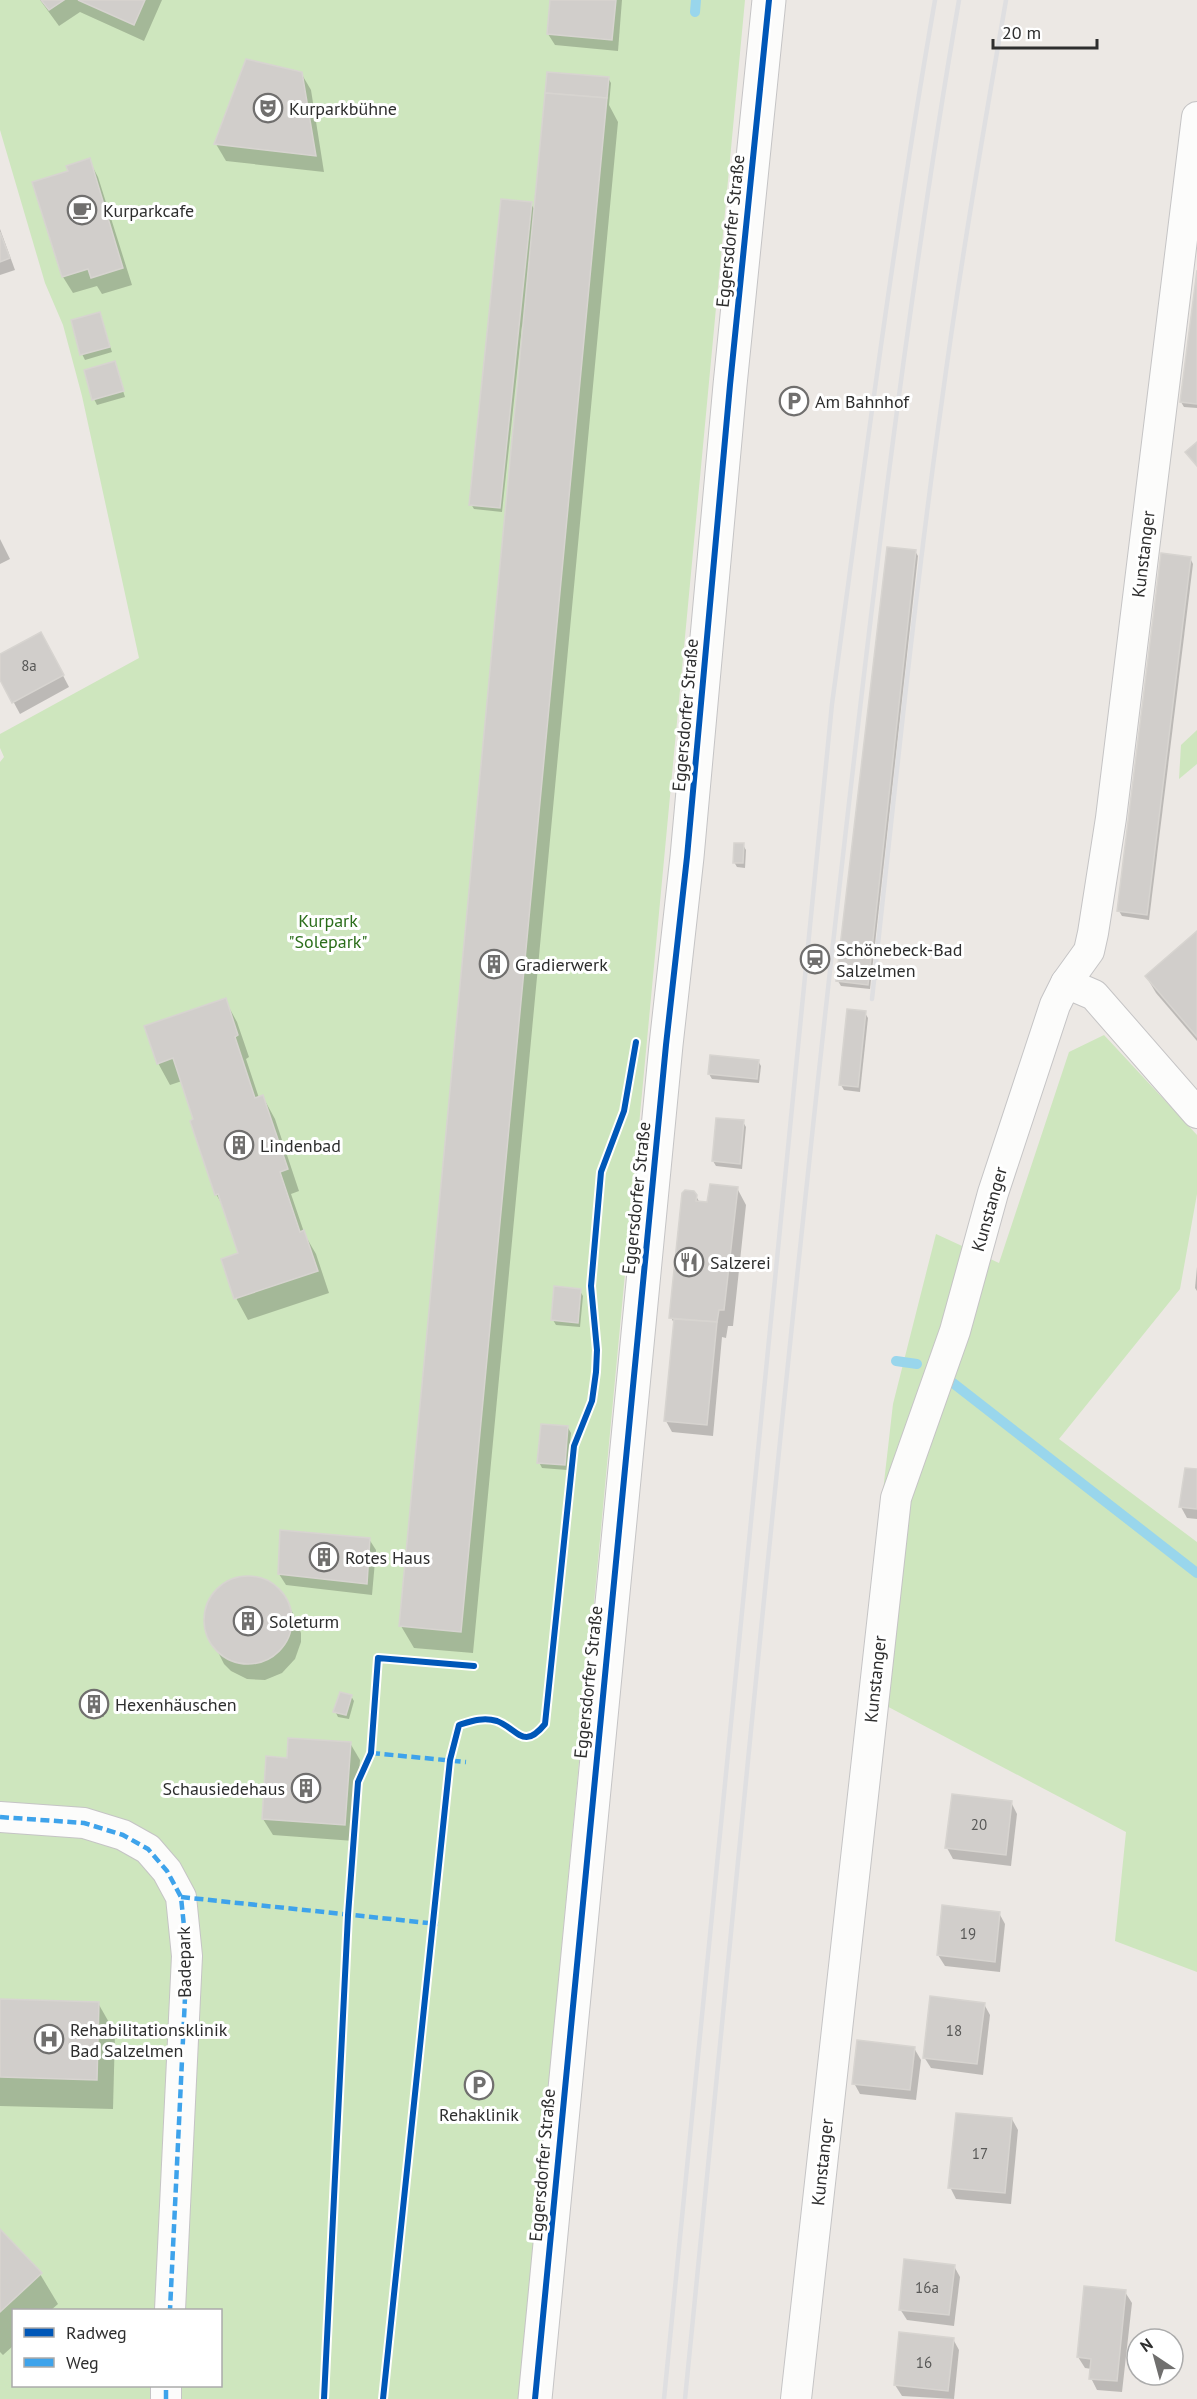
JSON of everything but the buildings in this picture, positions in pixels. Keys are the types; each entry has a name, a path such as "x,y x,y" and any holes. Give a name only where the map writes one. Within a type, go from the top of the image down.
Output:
{"street":[{"name":"Eggersdorfer Straße","path":"535,2399 666,1045 687,857 768,0"},
{"name":"Kunstanger","path":"796,2399 896,1498 955,1331 993,1193 1038,1053 1055,1005 1066,983 1089,951 1111,818 1197,117"},
{"path":"1066,983 1094,995 1197,1113"},
{"name":"Badepark","path":"0,1817 84,1823 123,1834 148,1849 167,1871 181,1897 187,1956 170,2309"}],"green space":[{"name":"Kurpark \"Solepark\"","path":"0,0 745,0 519,2399 0,2399 0,762 4,757 0,748 0,734 139,658 82,396 63,325 45,283 0,130"},
{"path":"1197,730 1197,764 1179,779 1181,745"},
{"path":"1104,1035 1197,1135 1197,1194 1180,1289 1059,1439 1197,1542 1197,1972 1115,1941 1126,1832 860,1692 893,1404 936,1234 999,1263 1069,1052"}],"waterway":[{"path":"695,12 696,0"},
{"path":"896,1361 917,1364"},
{"path":"953,1383 1197,1573"}],"railway":[{"path":"664,2399 832,704 893,264 935,0"},
{"path":"685,2399 776,1478 848,810 906,346 959,0"},
{"path":"872,999 922,549 964,250 1006,0"}],"marked path":[{"path":"371,1753 466,1762"},
{"path":"0,1817 84,1823 123,1835 148,1849 167,1871 181,1897 187,1956 170,2309"},
{"path":"181,1897 438,1924"},
{"path":"166,2387 166,2399"}],"cycle path":[{"path":"535,2399 769,0"},
{"path":"383,2399 450,1760 459,1725 487,1719 497,1721 526,1737 537,1732 545,1724 574,1446 592,1401 596,1372 597,1350 591,1286 601,1172 624,1111 636,1042"},
{"path":"324,2399 348,1915 358,1782 371,1753 378,1658 474,1666"}],"place":[{"name":"Kurparkbühne","path":"268,108"},
{"name":"Kurparkcafe","path":"82,210"},
{"name":"Am Bahnhof","path":"794,401"},
{"name":"Schönebeck-Bad Salzelmen","path":"815,959"},
{"name":"Gradierwerk","path":"494,964"},
{"name":"Lindenbad","path":"239,1145"},
{"name":"Salzerei","path":"689,1262"},
{"name":"Rotes Haus","path":"324,1557"},
{"name":"Soleturm","path":"248,1621"},
{"name":"Hexenhäuschen","path":"94,1704"},
{"name":"Schausiedehaus","path":"306,1788"},
{"name":"Rehabilitationsklinik Bad Salzelmen","path":"49,2039"},
{"name":"Rehaklinik","path":"479,2085"}]}
